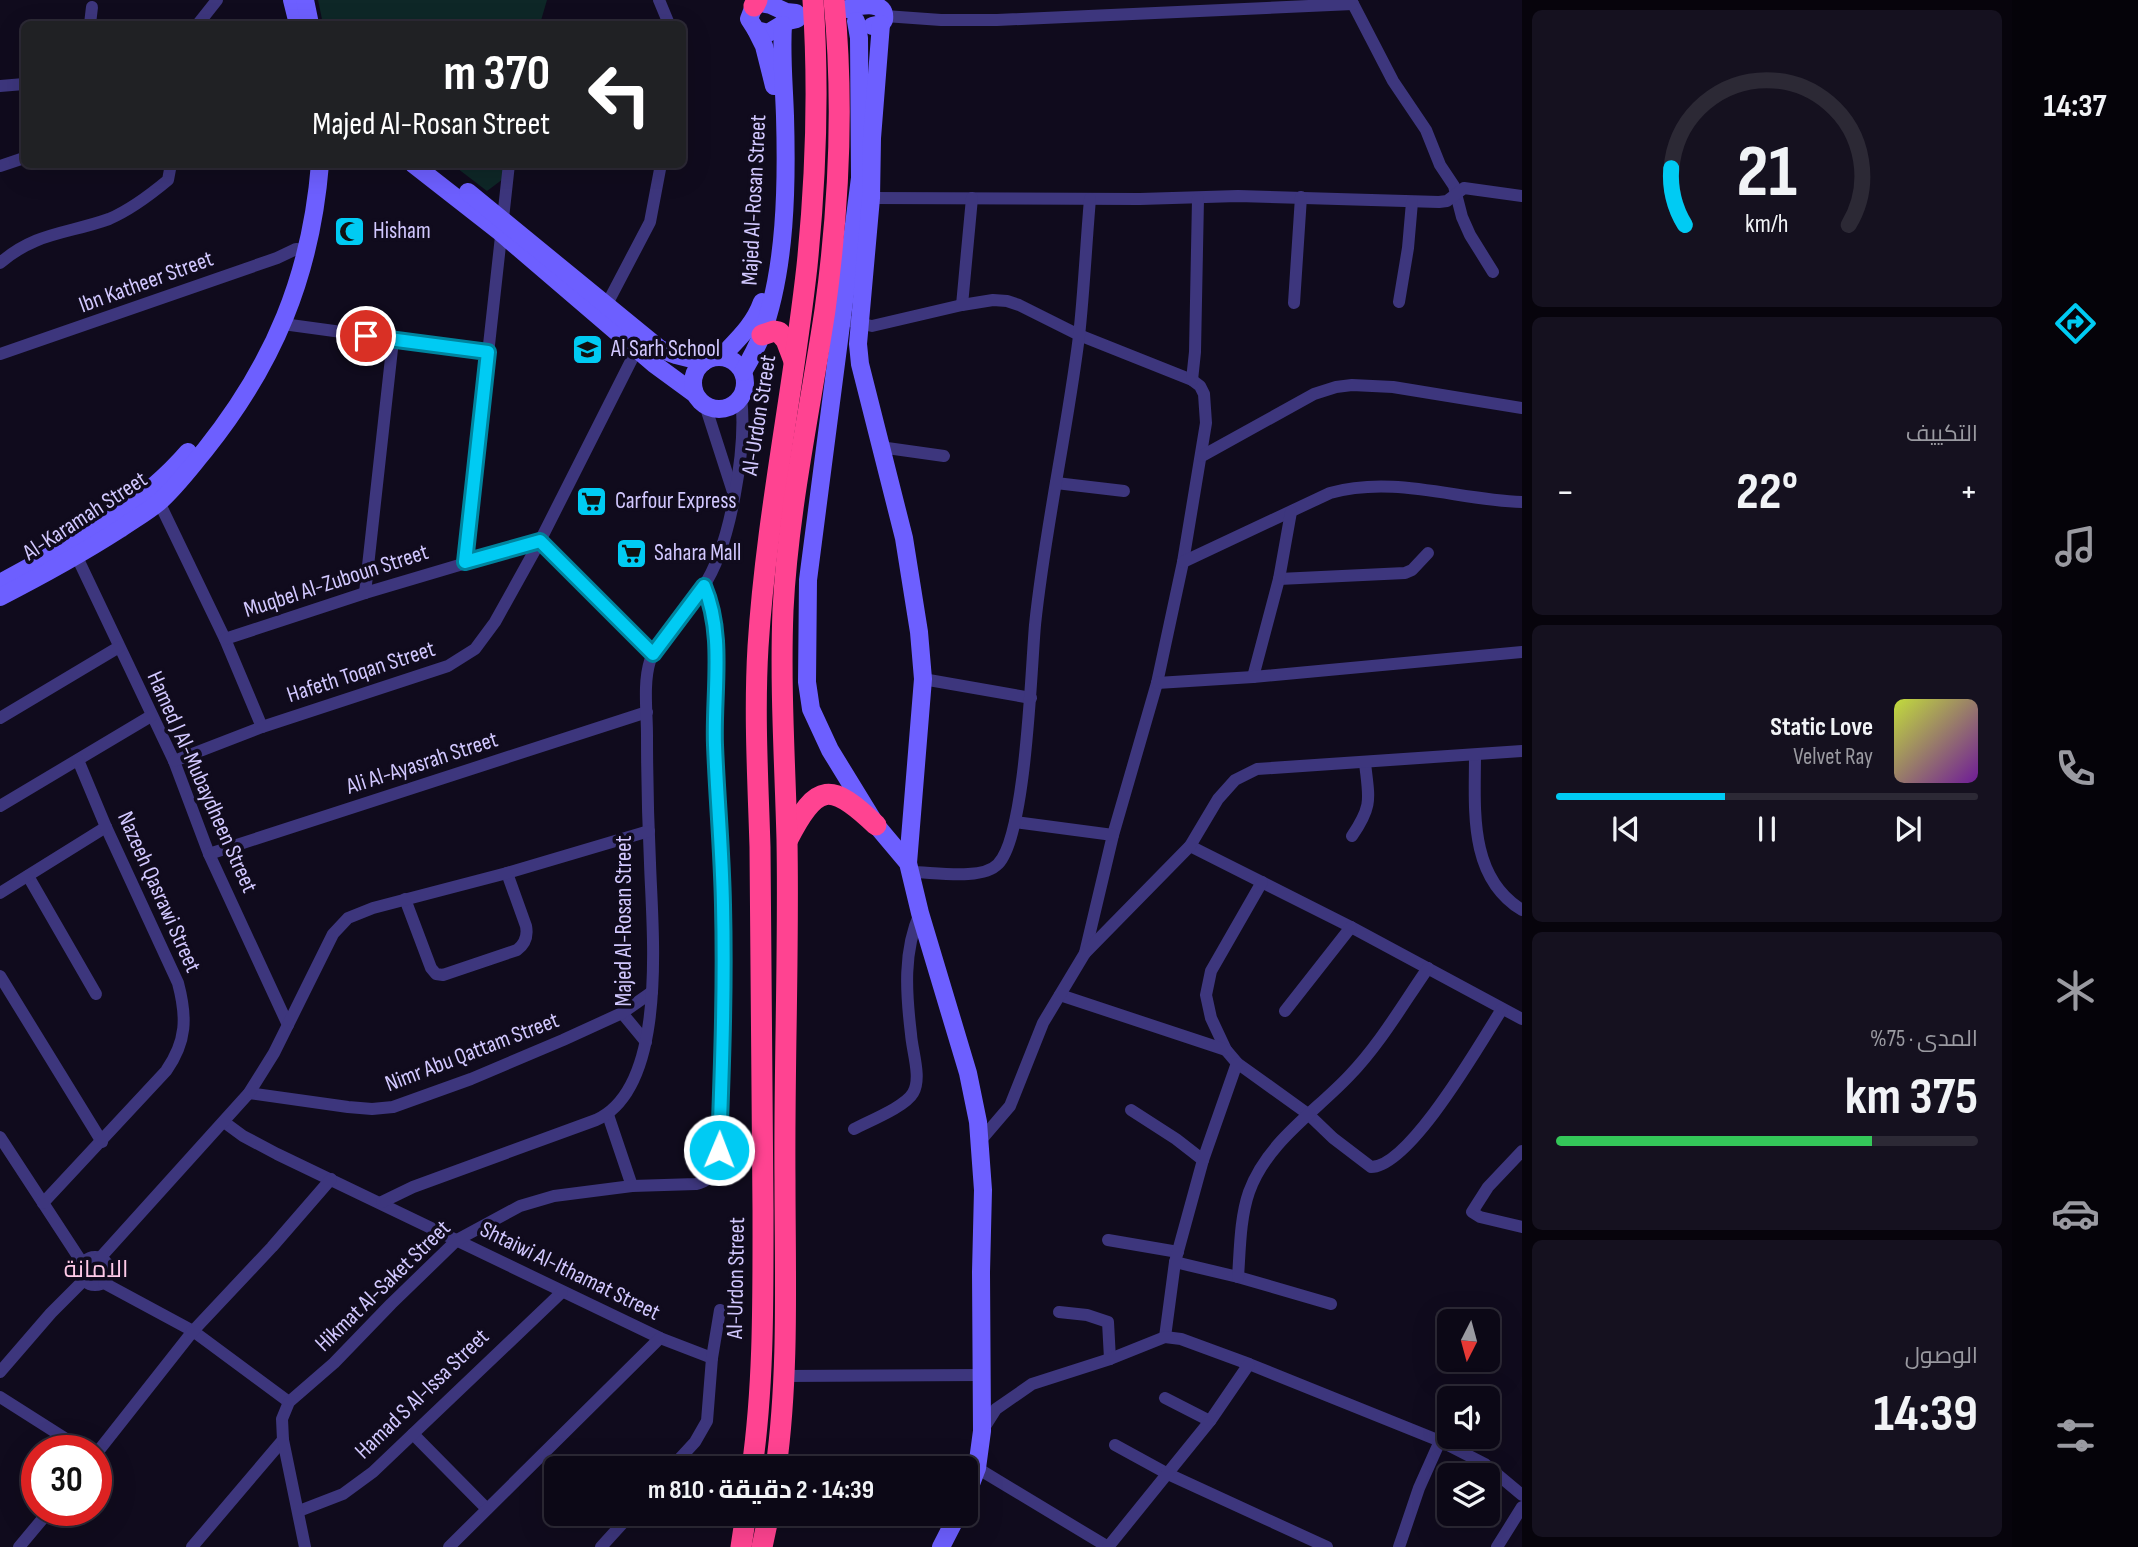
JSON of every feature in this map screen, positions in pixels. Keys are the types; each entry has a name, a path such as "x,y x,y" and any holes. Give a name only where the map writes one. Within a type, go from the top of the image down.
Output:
{"highway":[{"name":"Al-Urdon Street","path":"753,1456 758,1417 763,1302 757,669 768,529 807,266 818,85 813,0"},
{"name":"Al-Urdon Street","path":"778,1456 783,1376 787,840 781,688 783,607 833,234 839,47 845,12"},
{"path":"762,335 770,331 779,332 786,340 794,361"},
{"path":"787,840 802,810 822,795 851,801 876,825"},
{"path":"763,1544 767,1526"}],"street":[{"path":"200,21 216,0"},
{"path":"292,0 297,21"},
{"path":"305,0 309,21"},
{"path":"659,0 668,21"},
{"path":"845,12 867,0 880,3 884,7 874,111 871,198 808,580 807,682 811,709 830,750 876,825 909,868 975,874 992,870 1003,857 1015,822 1031,698 1035,626 1079,335 1090,199"},
{"path":"845,12 867,26 883,20 997,20 1174,6 1352,2 1393,81 1426,130 1440,165 1454,186 1470,235 1493,272"},
{"path":"756,3 771,5 786,12 792,19 768,33 756,30"},
{"name":"Majed Al-Rosan Street","path":"712,359 747,330 757,316 765,292 771,251 776,121 773,77 764,46 749,19 756,3"},
{"path":"90,21 92,7"},
{"path":"845,12 859,38 860,178 849,322 904,538 923,679 909,868 968,1073 980,1141 982,1432 978,1461"},
{"name":"Majed Al-Rosan Street","path":"743,372 762,335 775,290 780,259 784,159 782,51 792,19"},
{"path":"0,86 21,84"},
{"path":"0,166 21,159"},
{"path":"0,263 39,238 111,218 134,205 167,180 169,168"},
{"name":"Al-Karamah Street","path":"0,597 77,556 159,502 236,409 283,324 301,249 312,168"},
{"name":"Al-Karamah Street","path":"0,583 75,542 119,514 175,467 204,433 248,369 270,328 314,209 319,168"},
{"path":"419,168 501,225 607,304 660,349 676,355 730,359 743,372 745,380 741,397 729,408 712,408 700,400 636,349 501,225 437,168"},
{"path":"465,562 508,168"},
{"path":"607,304 650,222 660,168"},
{"path":"871,198 1198,199 1238,196 1439,202 1447,201 1464,188 1522,197"},
{"path":"1293,303 1301,197"},
{"path":"962,305 972,198"},
{"path":"1192,380 1198,199"},
{"path":"1399,302 1412,202"},
{"name":"Ibn Katheer Street","path":"0,354 301,249"},
{"path":"849,322 872,326 962,305 993,300 1007,302 1019,305 1079,335 1192,380 1200,386 1206,406 1202,456 1184,562 1157,683 1113,835 1085,953"},
{"path":"283,324 488,352"},
{"path":"365,593 393,340"},
{"name":"Hafeth Toqan Street","path":"174,761 262,727 448,666 475,649 495,622 540,541 636,349"},
{"path":"712,359 694,376 734,495"},
{"path":"1202,456 1314,394 1336,387 1393,387 1522,408"},
{"name":"Majed Al-Rosan Street","path":"608,1115 628,1092 646,1042 652,992 648,677 653,654 704,586 721,548 734,495 743,415 741,397"},
{"path":"880,447 944,456"},
{"path":"1056,483 1124,491"},
{"path":"1184,562 1330,493 1353,486 1410,487 1522,502"},
{"path":"159,502 225,639 262,727"},
{"path":"1253,677 1279,579 1291,512"},
{"path":"540,541 653,654"},
{"name":"Muqbel Al-Zuboun Street","path":"225,639 365,593 540,541"},
{"path":"1279,579 1405,573 1412,570 1428,553"},
{"name":"Hamed J Al-Mubaydheen Street","path":"77,556 174,761 209,854 288,1025"},
{"name":"Hikmat Al-Saket Street","path":"289,1402 334,1363 457,1240 520,1206 554,1196 632,1186 704,1182 714,1172 719,1150 723,905 715,743 715,624 704,586"},
{"path":"0,718 119,647"},
{"path":"1157,683 1253,677 1522,652"},
{"path":"923,679 1031,698"},
{"name":"Ali Al-Ayasrah Street","path":"209,854 647,712"},
{"path":"0,806 151,716"},
{"path":"980,1141 1010,1106 1034,1044 1085,953 1191,846 1218,799 1235,779 1257,769 1522,751"},
{"path":"1475,755 1475,820 1479,849 1493,881 1522,910"},
{"name":"Nazeeh Qasrawi Street","path":"43,1203 166,1071 176,1057 184,1027 184,1005 178,983 78,760"},
{"path":"1352,836 1369,807 1365,763"},
{"path":"1015,822 1113,835"},
{"path":"0,892 106,827"},
{"path":"100,1258 249,1093 274,1054 324,950 340,925 357,914 405,899 507,873 649,831"},
{"path":"1191,846 1351,927 1522,1019"},
{"path":"405,899 432,970 443,975 517,950 524,943 527,936 526,926 507,873"},
{"path":"27,876 96,994"},
{"path":"1262,882 1215,962 1208,981 1207,1007 1226,1050 1237,1063 1308,1114 1333,1138 1371,1167 1383,1164 1413,1140 1430,1119 1502,1009"},
{"path":"854,1129 908,1100 916,1086 907,962 909,943 920,913"},
{"path":"1285,1011 1351,927"},
{"path":"1238,1277 1249,1192 1278,1146 1350,1076 1367,1055 1428,968"},
{"path":"0,976 102,1142"},
{"name":"Nimr Abu Qattam Street","path":"249,1093 348,1107 393,1107 496,1069 622,1013 652,992"},
{"path":"1060,995 1226,1050"},
{"path":"622,1013 646,1042"},
{"path":"1165,1337 1177,1257 1203,1160 1237,1063"},
{"path":"1131,1110 1203,1160"},
{"path":"382,1202 412,1187 608,1115 632,1186"},
{"name":"Shtaiwi Al-Ithamat Street","path":"224,1122 256,1143 382,1202 562,1292 660,1338 712,1358"},
{"path":"0,1137 4,1153 43,1203 83,1264"},
{"path":"1522,1151 1488,1187 1472,1212 1480,1217 1522,1227"},
{"path":"111,1435 193,1331 331,1179"},
{"path":"1108,1240 1177,1257 1331,1304"},
{"path":"92,1257 100,1258 107,1263 107,1279 93,1286 84,1280 81,1274 83,1264 92,1257"},
{"path":"107,1279 193,1331 289,1402 282,1419 283,1440 305,1547"},
{"path":"0,1372 51,1313 84,1280"},
{"name":"Hamad S Al-Issa Street","path":"299,1511 343,1494 373,1472 562,1292"},
{"path":"682,1456 695,1442 707,1421 712,1358 720,1310"},
{"path":"1059,1312 1087,1315 1108,1322 1111,1359"},
{"path":"982,1432 996,1409 1032,1384 1111,1359 1165,1337 1197,1343 1437,1440"},
{"path":"449,1547 660,1338"},
{"path":"978,1469 1108,1547 1210,1421 1249,1364"},
{"path":"783,1376 981,1375"},
{"path":"0,1397 60,1435"},
{"path":"1165,1398 1210,1421"},
{"path":"413,1434 487,1509"},
{"path":"192,1547 283,1440"},
{"path":"1115,1446 1168,1474 1327,1547"},
{"path":"1399,1547 1419,1488 1437,1448"},
{"path":"1456,1449 1485,1464 1522,1494"},
{"path":"1497,1547 1522,1507"},
{"path":"19,1547 37,1526"},
{"path":"601,1547 620,1526"},
{"path":"941,1547 952,1526"}],"green space":[{"path":"318,0 547,0 541,21 322,21"},
{"path":"457,168 505,168 503,179 487,191"}],"place":[{"name":"Hisham","path":"350,231"},
{"name":"Al Sarh School","path":"588,349"},
{"name":"Carfour Express","path":"592,501"},
{"name":"Sahara Mall","path":"631,553"}],"district":[{"name":"الامانة","path":"96,1269"}],"route":[{"path":"366,336 488,352 465,562 540,541 653,654 704,586 715,624 715,743 723,905 719,1150"}]}
